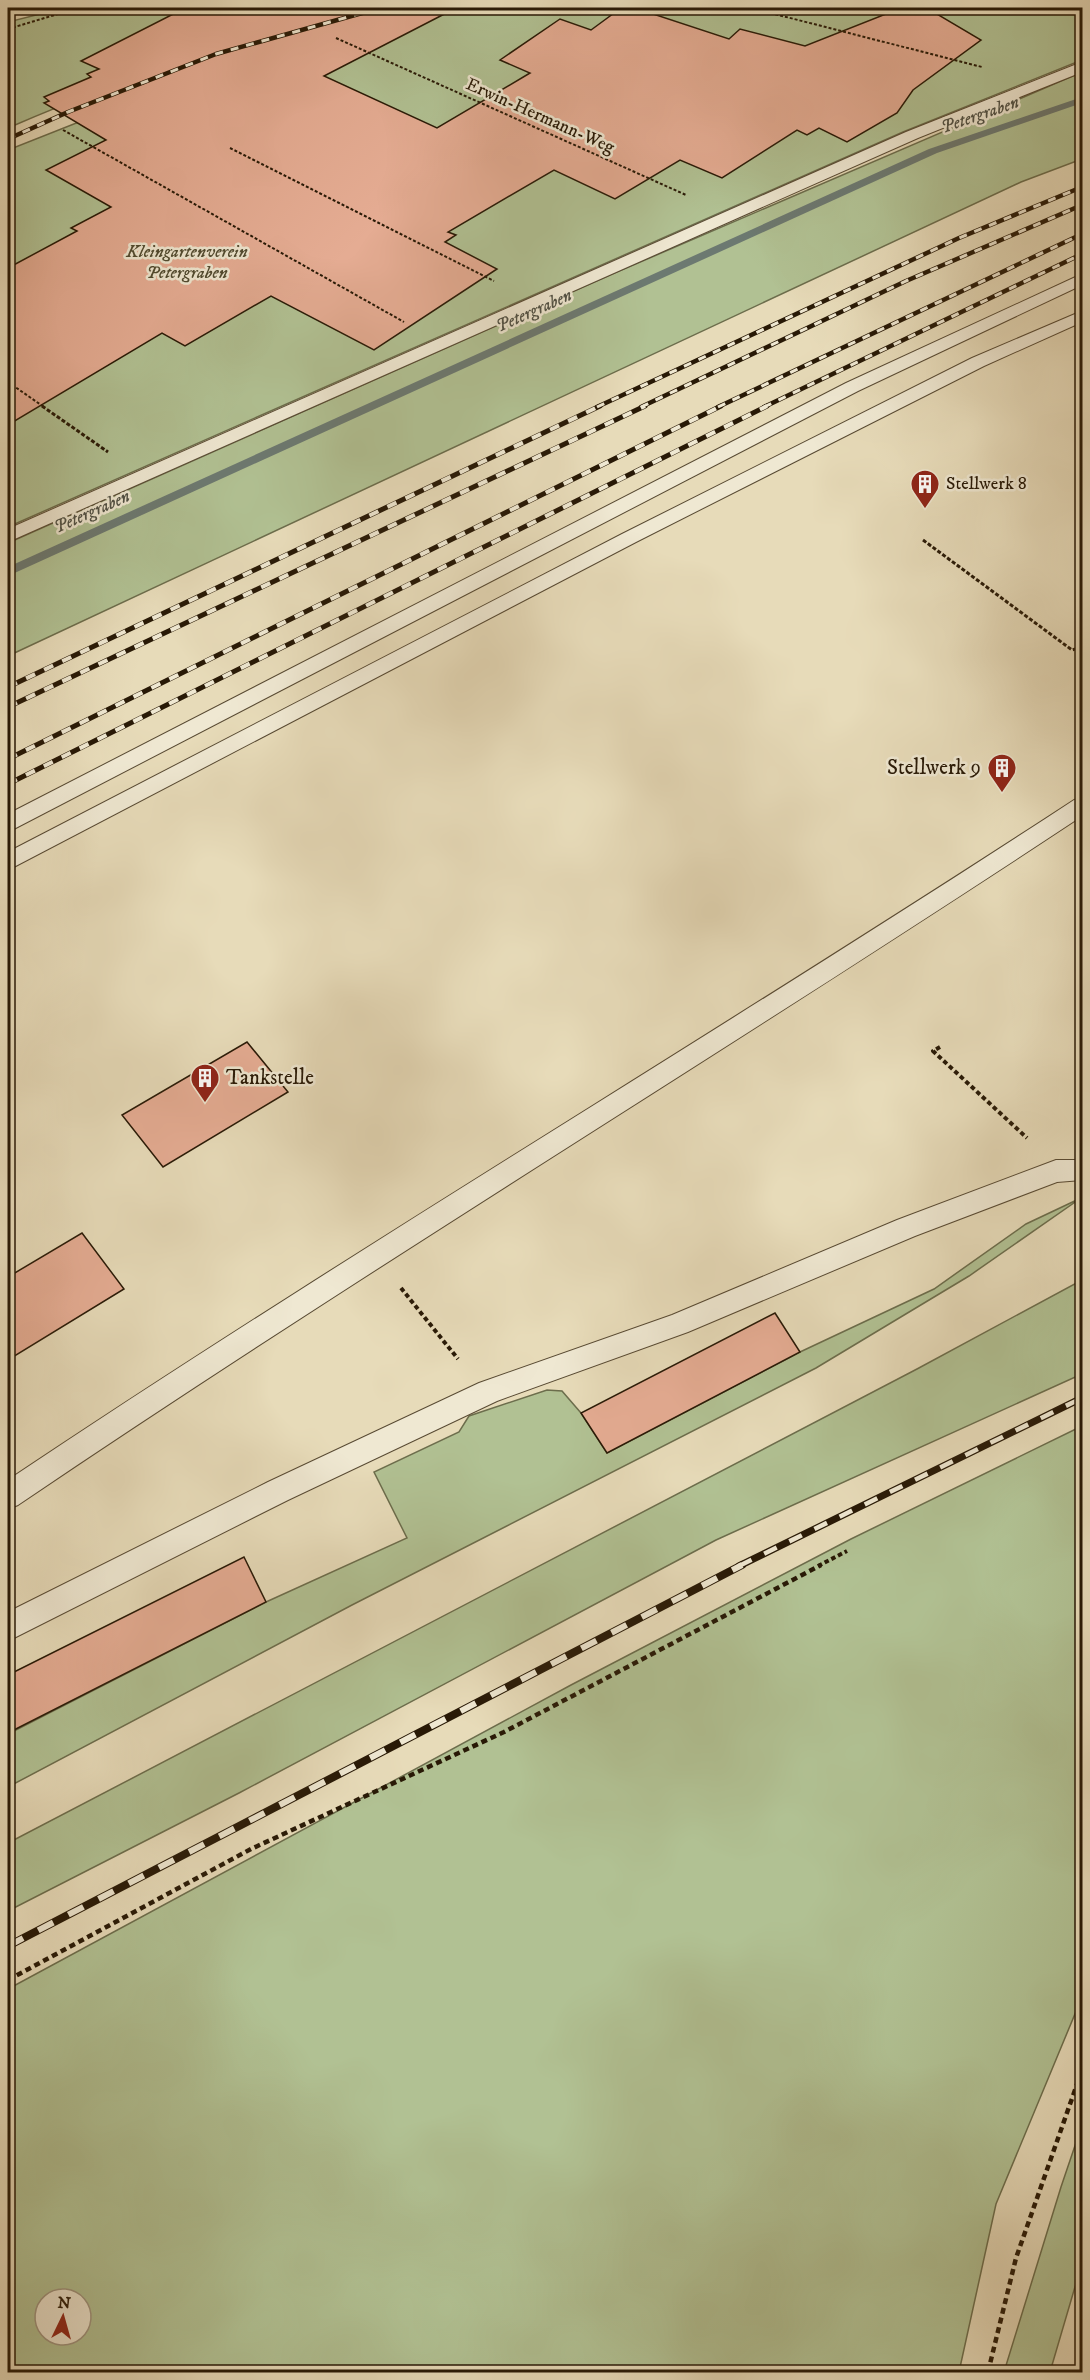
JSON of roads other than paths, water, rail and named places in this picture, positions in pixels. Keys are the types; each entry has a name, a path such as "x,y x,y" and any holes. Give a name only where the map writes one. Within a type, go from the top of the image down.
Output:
{"lane":[{"path":"8,536 734,216 912,135 1083,67"},
{"path":"8,824 852,387 1083,279"},
{"path":"8,862 639,533 978,362 1083,316"},
{"path":"8,1496 172,1384 374,1254 831,969 1083,806"},
{"path":"8,1627 278,1491 489,1392 679,1324 906,1228 1056,1172 1083,1170"}],"waterway":[{"name":"Petergraben","path":"8,572 933,151 1082,100"}],"railway":[{"path":"8,139 68,112 216,54 380,8"},
{"path":"597,407 959,238 1082,187"},
{"path":"641,407 906,281 1082,205"},
{"path":"718,407 1082,234"},
{"path":"764,407 1082,254"},
{"path":"8,687 600,406"},
{"path":"8,707 645,406"},
{"path":"8,759 721,406"},
{"path":"8,784 767,406"},
{"path":"739,1566 1082,1398"},
{"path":"8,1946 742,1565"}],"place":[{"name":"Stellwerk 8","path":"925,510"},
{"name":"Stellwerk 9","path":"1002,794"},
{"name":"Tankstelle","path":"205,1104"}],"park label":[{"name":"Kleingartenverein Petergraben","path":"187,262"}]}
